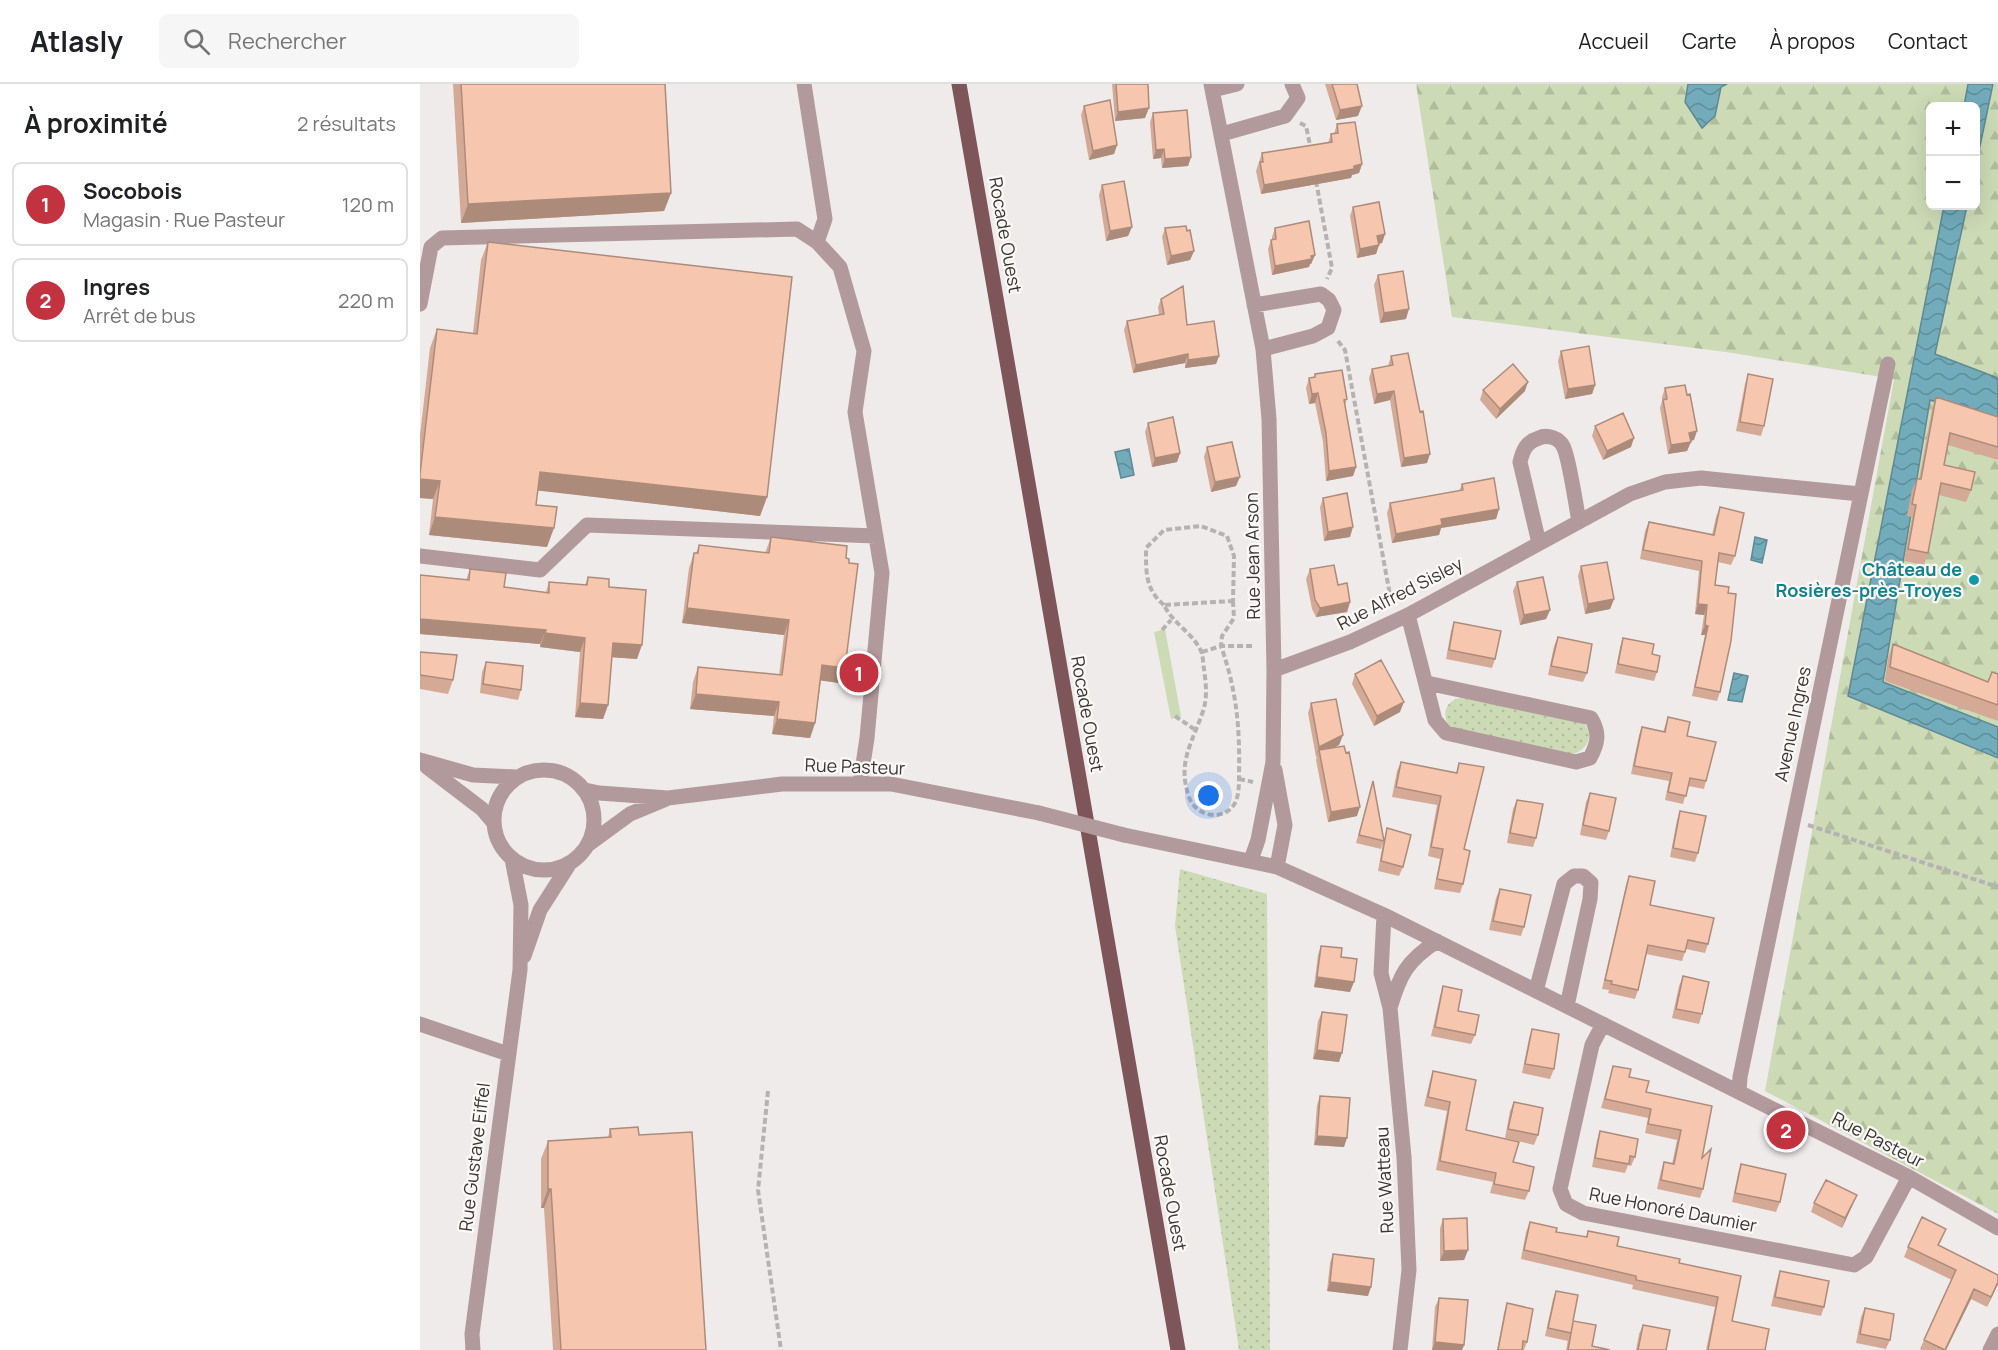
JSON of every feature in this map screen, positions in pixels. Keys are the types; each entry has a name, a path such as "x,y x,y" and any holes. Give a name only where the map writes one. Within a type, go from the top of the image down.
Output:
{"main road":[{"name":"Rocade Ouest","path":"959,84 1178,1350"}],"street":[{"path":"804,84 825,219 817,242"},
{"name":"Rue Jean Arson","path":"1237,84 1212,87 1263,349 1269,419 1274,670 1273,762 1258,840 1251,860"},
{"path":"1222,134 1285,116 1298,98 1292,84"},
{"path":"420,304 432,247 442,238 797,229 817,242 840,267 864,351 855,412 882,573 867,738 860,784"},
{"path":"1254,305 1321,294 1329,300 1334,310 1328,328 1313,336 1263,349"},
{"name":"Avenue Ingres","path":"1739,1092 1888,364"},
{"path":"1539,543 1520,462 1523,449 1531,441 1542,436 1554,437 1564,447 1579,521"},
{"name":"Rue Alfred Sisley","path":"1274,670 1350,642 1401,618 1630,494 1665,482 1701,478 1860,494"},
{"path":"420,556 540,570 587,525 876,536"},
{"path":"1401,618 1427,683 1435,720 1446,733 1576,762 1590,758 1596,747 1598,730 1591,718 1427,683"},
{"path":"420,761 473,775 516,777"},
{"path":"420,761 475,802 493,822"},
{"name":"Rue Jean Arson","path":"1273,762 1285,825 1277,867"},
{"path":"545,769 560,771 574,779 585,790 592,803 593,832 587,846 570,863 556,869 541,870 526,867 512,859 496,836 493,822 495,805 503,789 516,777 530,771 545,769"},
{"name":"Rue Pasteur","path":"585,790 668,798 783,784 891,784 1039,813 1192,851 1251,860 1277,867 1384,915 1909,1177 1998,1228"},
{"name":"Rue Pasteur","path":"587,846 630,814 668,798"},
{"name":"Rue Gustave Eiffel","path":"473,1350 472,1334 520,970 521,905 512,859"},
{"name":"Rue Gustave Eiffel","path":"520,970 540,910 570,863"},
{"path":"1536,991 1544,967 1561,891 1564,884 1574,876 1583,876 1591,883 1590,899 1567,1006"},
{"name":"Rue Watteau","path":"1384,915 1381,973 1390,1008 1404,1157 1409,1270 1400,1350"},
{"name":"Rue Watteau","path":"1390,1008 1398,981 1406,966 1437,941"},
{"path":"420,1024 508,1054"},
{"name":"Rue Honoré Daumier","path":"1603,1024 1592,1045 1560,1189 1566,1204 1583,1213 1854,1265 1866,1257 1909,1177"},
{"path":"1990,1350 1998,1334"}],"path":[{"path":"1285,116 1306,126 1312,159"},
{"path":"1314,170 1332,268 1321,294"},
{"path":"1328,328 1345,350 1401,618"},
{"path":"1201,526 1227,536 1234,556 1233,601 1234,618 1222,636 1221,646 1238,708 1239,791 1234,805 1223,814 1210,816 1198,811 1189,799 1185,781 1186,753 1202,714 1207,692 1202,652 1183,627 1171,620 1164,605 1152,596 1147,574 1146,548 1164,530 1201,526"},
{"path":"1164,605 1233,601"},
{"path":"1162,630 1171,620"},
{"path":"1202,652 1221,646 1252,646"},
{"path":"1176,716 1194,729"},
{"path":"1808,825 1998,887"},
{"path":"768,1092 758,1190 781,1350"}],"green space":[{"path":"1416,84 1998,84 1998,1214 1765,1091 1894,379 1726,352 1452,317"},
{"path":"1165,629 1181,716 1171,719 1154,632"},
{"path":"1460,698 1581,721 1588,731 1588,742 1581,750 1569,755 1450,727 1446,718 1446,709 1451,702"},
{"path":"1180,869 1267,894 1270,1350 1239,1350 1175,926"}],"water":[{"path":"1688,84 1727,84 1721,87 1715,116 1702,128 1685,102"},
{"path":"1968,84 1993,84 1980,146 1980,102 1965,102"},
{"path":"1943,210 1966,210 1935,354 1998,378 1998,423 1930,400 1883,682 1998,727 1998,758 1848,696"},
{"path":"1129,449 1134,475 1121,478 1115,452"},
{"path":"1755,537 1767,540 1762,563 1751,560"},
{"path":"1734,673 1748,676 1742,702 1728,700"}],"building":[{"path":"461,84 665,84 671,193 468,204"},
{"path":"1116,84 1148,84 1149,108 1118,112"},
{"path":"1332,84 1357,84 1362,106 1340,110"},
{"path":"1110,100 1117,145 1093,151 1084,106"},
{"path":"1187,110 1191,157 1165,159 1164,149 1156,150 1153,113"},
{"path":"1355,122 1362,164 1354,166 1354,169 1264,185 1260,162 1263,162 1262,153 1332,142 1331,134 1338,133 1337,124"},
{"path":"1124,181 1132,227 1110,231 1102,185"},
{"path":"1379,202 1385,234 1377,236 1379,245 1360,249 1353,207"},
{"path":"1309,221 1315,255 1311,256 1312,259 1275,266 1271,240 1276,239 1275,228"},
{"path":"1186,226 1187,231 1190,230 1194,251 1171,256 1165,228"},
{"path":"488,242 792,277 767,497 540,472 536,505 557,507 554,528 435,517 440,481 420,479 420,474 437,329 477,334"},
{"path":"1403,271 1409,309 1384,313 1378,275"},
{"path":"1183,286 1187,325 1214,321 1219,356 1188,360 1188,354 1136,365 1127,321 1164,314 1161,299"},
{"path":"1589,346 1595,385 1568,389 1561,351"},
{"path":"1408,353 1420,412 1423,411 1430,454 1404,458 1394,391 1377,394 1372,369 1393,365 1391,356"},
{"path":"1513,364 1528,382 1500,409 1483,390"},
{"path":"1342,370 1347,399 1344,400 1356,467 1329,471 1326,433 1318,393 1312,394 1309,378 1315,377 1315,374"},
{"path":"1748,374 1773,379 1764,426 1740,422"},
{"path":"1685,385 1687,395 1690,394 1697,431 1689,433 1691,442 1671,445 1663,400 1667,399 1665,388"},
{"path":"1936,397 1998,417 1998,447 1950,433 1944,465 1975,472 1971,490 1941,483 1928,553 1908,549 1916,505 1912,504 1917,479 1921,479"},
{"path":"1623,413 1634,438 1607,451 1595,426"},
{"path":"1173,417 1180,453 1155,458 1148,423"},
{"path":"1232,442 1240,477 1215,482 1207,447"},
{"path":"1494,478 1499,509 1441,519 1442,525 1396,534 1390,503 1463,490 1462,484"},
{"path":"1347,493 1353,527 1328,532 1323,498"},
{"path":"1720,507 1744,513 1735,556 1719,553 1715,585 1729,587 1728,593 1736,594 1731,641 1720,692 1695,687 1708,626 1705,625 1707,605 1698,604 1702,561 1643,550 1649,522 1714,535"},
{"path":"771,537 847,546 846,558 849,559 849,563 858,564 845,668 822,665 815,723 777,719 779,702 696,694 698,667 782,675 789,620 687,608 694,553 698,553 699,545 769,553"},
{"path":"1607,562 1614,599 1588,604 1581,566"},
{"path":"1334,565 1338,585 1347,583 1350,602 1320,608 1315,600 1310,569"},
{"path":"470,569 506,573 504,587 549,593 549,582 587,585 588,577 609,579 609,587 646,590 642,645 613,643 608,705 580,703 585,638 545,633 546,630 420,619 420,575 469,580"},
{"path":"1543,577 1550,610 1524,615 1517,582"},
{"path":"1454,622 1501,631 1495,659 1449,650"},
{"path":"1558,637 1592,644 1587,673 1551,666"},
{"path":"1623,638 1654,644 1652,654 1660,656 1657,672 1618,664"},
{"path":"1893,644 1988,682 1992,672 1998,674 1998,705 1890,667"},
{"path":"420,652 457,655 453,680 420,675"},
{"path":"1381,660 1404,702 1377,716 1355,674"},
{"path":"486,662 523,666 521,690 483,684"},
{"path":"1336,699 1343,735 1319,747 1311,703"},
{"path":"1668,717 1690,722 1687,736 1716,742 1706,781 1690,778 1686,796 1668,792 1672,773 1634,766 1642,727 1665,732"},
{"path":"1344,746 1346,753 1349,752 1360,807 1331,812 1319,750"},
{"path":"1401,762 1457,773 1459,763 1484,767 1464,849 1470,851 1463,884 1437,879 1443,849 1431,847 1441,796 1396,787"},
{"path":"1373,781 1384,841 1359,835"},
{"path":"1590,793 1616,798 1609,831 1583,825"},
{"path":"1517,800 1543,804 1536,838 1510,833"},
{"path":"1680,811 1706,816 1698,853 1673,848"},
{"path":"1387,828 1411,835 1403,867 1381,861"},
{"path":"1629,876 1655,881 1650,905 1714,918 1708,944 1688,940 1685,952 1648,945 1638,990 1611,984 1612,981 1605,980"},
{"path":"1500,889 1531,895 1524,927 1493,921"},
{"path":"1321,946 1342,948 1341,957 1357,959 1354,982 1317,977"},
{"path":"1683,976 1709,982 1702,1014 1676,1009"},
{"path":"1443,986 1462,990 1458,1011 1479,1015 1475,1035 1435,1027"},
{"path":"1322,1012 1347,1015 1342,1053 1317,1050"},
{"path":"1532,1029 1559,1034 1554,1069 1525,1064"},
{"path":"1613,1066 1631,1069 1629,1077 1649,1081 1646,1092 1712,1106 1702,1158 1711,1149 1703,1189 1661,1180 1664,1162 1674,1164 1681,1130 1648,1124 1651,1109 1605,1099"},
{"path":"1433,1071 1476,1080 1466,1130 1519,1142 1513,1162 1534,1167 1529,1191 1494,1184 1496,1173 1440,1161 1450,1102 1428,1097"},
{"path":"1320,1096 1350,1098 1347,1138 1317,1136"},
{"path":"1514,1102 1543,1108 1538,1135 1508,1129"},
{"path":"638,1127 639,1135 692,1132 706,1350 561,1350 551,1189 548,1189 548,1141 611,1137 610,1129"},
{"path":"1600,1131 1638,1139 1635,1157 1630,1156 1629,1164 1595,1158"},
{"path":"1741,1164 1786,1174 1780,1202 1735,1193"},
{"path":"1826,1180 1857,1195 1845,1218 1814,1203"},
{"path":"1922,1217 1946,1229 1938,1245 1998,1275 1998,1282 1991,1297 1974,1289 1945,1350 1924,1340 1956,1270 1908,1247"},
{"path":"1467,1218 1468,1250 1444,1251 1443,1219"},
{"path":"1530,1222 1557,1228 1556,1232 1587,1237 1588,1231 1619,1237 1617,1246 1680,1259 1679,1263 1741,1276 1732,1321 1769,1329 1765,1350 1708,1350 1718,1297 1636,1280 1636,1276 1524,1250"},
{"path":"1333,1254 1374,1259 1371,1287 1330,1282"},
{"path":"1780,1271 1829,1281 1824,1307 1775,1297"},
{"path":"1556,1291 1578,1295 1573,1321 1596,1325 1592,1346 1610,1350 1568,1350 1573,1322 1571,1333 1548,1328"},
{"path":"1439,1298 1468,1300 1464,1345 1435,1342"},
{"path":"1507,1303 1533,1309 1527,1342 1523,1341 1522,1350 1498,1350"},
{"path":"1865,1308 1894,1314 1890,1340 1860,1334"},
{"path":"1643,1325 1670,1330 1666,1350 1638,1350"}],"place":[{"name":"Château de Rosières-près-Troyes","path":"1974,580"},
{"name":"Socobois","path":"859,673"},
{"name":"Ingres","path":"1786,1130"}]}
